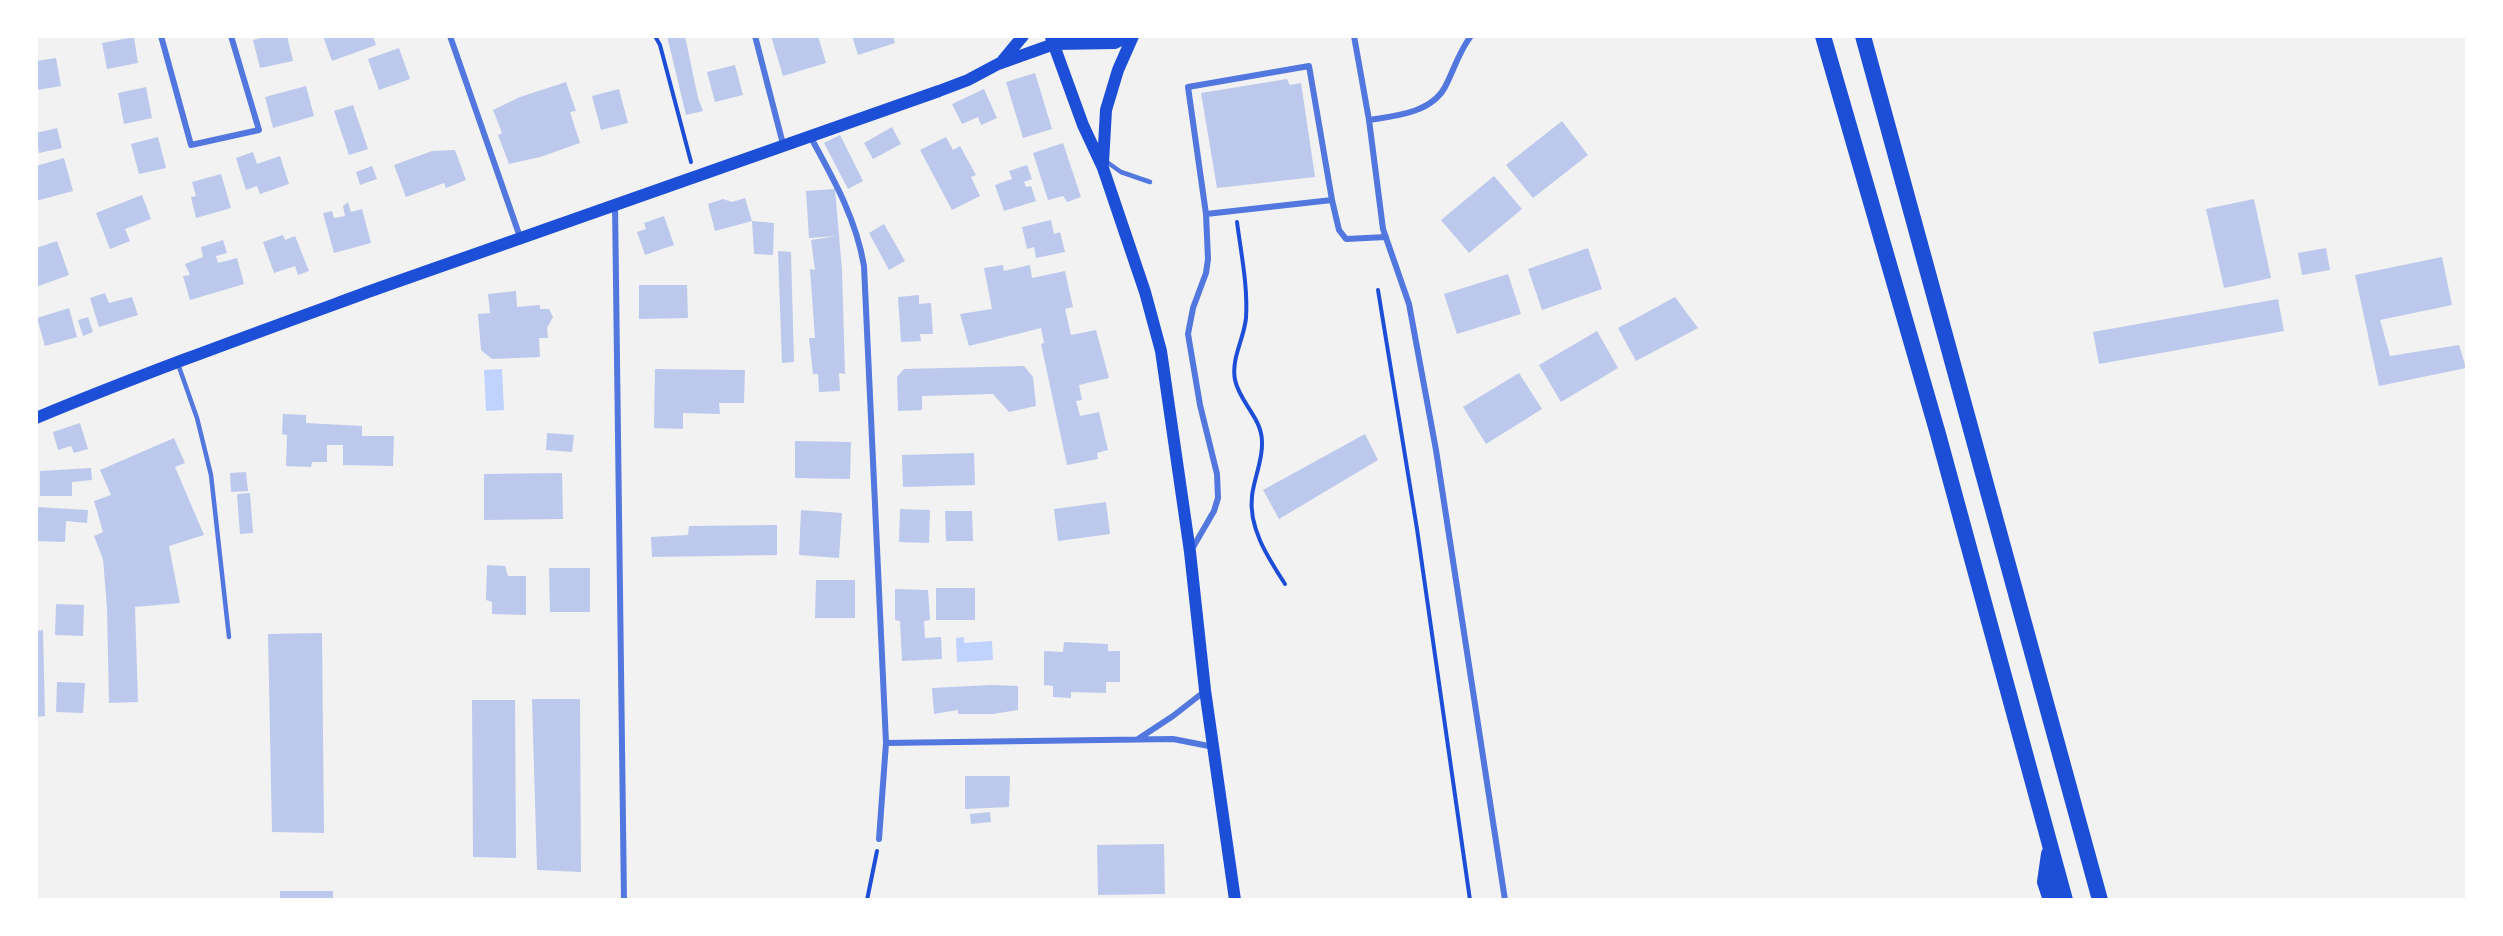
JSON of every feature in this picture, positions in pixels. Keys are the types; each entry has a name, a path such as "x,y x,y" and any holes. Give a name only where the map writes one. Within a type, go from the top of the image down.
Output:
{"highway":[{"path":"1823,36 1938,434 2065,900"},
{"path":"1863,36 2100,900"},
{"path":"2050,847 2045,882 2050,900"}],"main road":[{"path":"998,64 1010,54 1023,36"},
{"path":"36,418 177,361 695,174 958,84 1052,40 1115,43 1131,36"},
{"path":"1103,164 1106,111 1118,69 1131,36"},
{"path":"1052,40 1083,125 1103,164 1145,292 1161,351 1190,552 1205,690 1234,900"}],"street":[{"path":"161,36 190,145 259,130 231,36"},
{"path":"450,36 520,237"},
{"path":"755,36 783,144"},
{"path":"1354,36 1386,237 1409,304 1435,441 1505,900"},
{"path":"1369,120 1405,114 1427,105 1444,90 1471,36"},
{"path":"1190,552 1214,511 1218,498 1217,474 1200,405 1188,334 1193,308 1206,273 1208,259 1206,214 1188,87 1309,66 1339,230 1346,239 1386,237"},
{"path":"810,135 844,199 858,234 864,266 886,743 879,839"},
{"path":"1206,214 1332,200"},
{"path":"615,203 624,900"},
{"path":"1137,739 1173,716 1205,690"},
{"path":"886,743 1137,739 1183,741 1214,747"}],"lane":[{"path":"1103,164 1150,182"},
{"path":"177,361 197,418 211,475 229,637"}],"path":[{"path":"655,36 660,45 695,174"},
{"path":"1235,210 1245,283 1246,314 1235,366 1235,381 1261,430 1263,444 1251,498 1253,517 1258,536 1267,555 1285,584"},
{"path":"1378,290 1418,529 1470,900"},
{"path":"867,900 879,839"}],"water":[{"path":"502,369 504,410 486,411 484,370"},
{"path":"964,637 964,643 992,641 993,660 957,662 956,638"}],"building":[{"path":"269,36 287,36 293,61 260,68 253,40"},
{"path":"323,36 373,36 376,45 332,61"},
{"path":"667,36 685,36 698,98 703,111 686,115"},
{"path":"771,36 818,36 826,63 783,76"},
{"path":"852,36 893,36 895,43 858,55"},
{"path":"134,37 138,63 107,69 102,43"},
{"path":"399,48 410,79 379,90 368,59"},
{"path":"56,58 61,86 37,90 36,61"},
{"path":"735,65 743,95 715,102 707,72"},
{"path":"1035,73 1052,129 1023,138 1006,82"},
{"path":"1287,79 1290,85 1301,83 1315,177 1217,188 1201,93"},
{"path":"566,82 576,111 570,112 580,143 540,157 509,164 498,135 502,133 493,110 520,97"},
{"path":"306,86 314,116 273,128 265,97"},
{"path":"146,87 152,118 124,124 118,93"},
{"path":"619,89 628,123 601,130 592,96"},
{"path":"984,89 997,118 981,125 978,117 962,124 952,104"},
{"path":"353,105 368,149 349,155 334,111"},
{"path":"1562,121 1588,155 1533,198 1506,165"},
{"path":"892,127 901,144 873,159 864,143"},
{"path":"57,128 62,148 39,153 36,133"},
{"path":"840,135 863,181 848,189 824,143"},
{"path":"158,137 166,168 139,174 131,144"},
{"path":"946,137 953,150 960,146 976,175 971,177 980,196 952,210 920,150"},
{"path":"1063,143 1081,197 1067,202 1063,196 1048,200 1033,153"},
{"path":"455,150 466,180 446,188 444,183 406,197 394,165 432,151"},
{"path":"253,152 257,164 280,156 289,184 260,194 257,186 246,190 236,158"},
{"path":"64,158 73,191 36,201 36,166"},
{"path":"1027,165 1032,179 1024,182 1026,187 1031,186 1036,201 1004,211 995,185 1012,179 1009,171"},
{"path":"372,166 377,179 360,185 356,172"},
{"path":"221,174 231,208 196,218 191,197 196,196 192,182"},
{"path":"1494,176 1522,209 1469,253 1441,220"},
{"path":"835,189 842,270 845,374 839,373 840,391 819,392 818,374 813,374 809,338 815,338 810,269 815,270 811,240 836,236 809,238 806,191"},
{"path":"142,195 151,219 125,229 130,241 110,249 96,213"},
{"path":"745,198 752,221 715,231 708,204 723,199 732,202"},
{"path":"2254,199 2271,278 2224,288 2206,209"},
{"path":"348,202 351,212 362,209 371,243 334,253 323,213 332,211 334,218 345,216 343,206"},
{"path":"664,216 674,245 645,255 637,232 646,229 644,223"},
{"path":"1051,220 1054,234 1060,232 1065,252 1036,258 1034,247 1027,249 1022,227"},
{"path":"752,221 774,223 773,255 754,254"},
{"path":"884,224 905,261 889,270 869,233"},
{"path":"283,235 285,240 295,236 309,271 298,275 295,266 274,273 263,242"},
{"path":"223,240 227,253 216,256 218,263 237,258 244,284 190,300 183,276 190,275 185,264 203,257 201,247"},
{"path":"57,241 69,275 36,287 36,248"},
{"path":"1588,248 1602,289 1542,310 1528,269"},
{"path":"2326,248 2330,270 2302,275 2298,253"},
{"path":"778,251 791,252 794,362 782,363"},
{"path":"2442,257 2452,305 2380,320 2390,356 2459,345 2466,368 2379,386 2355,275"},
{"path":"1003,265 1004,271 1030,265 1032,278 1065,271 1073,307 1065,309 1071,335 1096,330 1109,378 1079,385 1082,400 1076,401 1080,416 1099,412 1108,450 1097,453 1098,459 1067,465 1041,344 1044,343 1041,328 969,346 960,314 992,309 984,268"},
{"path":"1508,274 1521,314 1457,334 1444,294"},
{"path":"639,285 687,285 688,318 639,319"},
{"path":"516,291 517,307 540,305 540,309 549,309 553,317 547,328 548,338 539,338 540,357 492,359 481,350 478,314 490,313 488,294"},
{"path":"105,293 109,303 132,297 138,315 99,327 90,298"},
{"path":"919,295 919,304 931,303 933,334 920,334 921,341 901,342 898,297"},
{"path":"1675,297 1698,328 1636,361 1618,328"},
{"path":"2278,299 2284,331 2099,364 2093,332"},
{"path":"69,308 77,337 45,346 37,318"},
{"path":"88,317 93,332 83,336 78,320"},
{"path":"1597,331 1618,368 1561,402 1539,365"},
{"path":"1024,366 1033,377 1036,406 1009,412 993,394 922,396 922,410 898,411 897,377 904,369"},
{"path":"655,369 745,370 744,403 719,403 720,414 683,413 683,429 654,428"},
{"path":"1519,373 1542,409 1486,444 1463,407"},
{"path":"283,414 306,415 306,423 362,426 362,436 394,436 393,466 343,465 343,445 327,445 327,462 312,462 311,467 286,466 287,435 282,434"},
{"path":"80,423 88,449 74,453 71,446 58,450 53,432"},
{"path":"547,433 574,435 572,452 546,450"},
{"path":"1365,434 1378,460 1279,519 1263,490"},
{"path":"174,438 185,463 175,467 204,535 169,546 180,603 135,607 138,702 109,703 107,608 103,559 94,536 103,532 94,501 111,495 100,470"},
{"path":"795,441 851,442 850,479 795,478"},
{"path":"974,453 975,485 903,487 902,455"},
{"path":"91,468 92,480 72,482 72,496 40,496 40,471"},
{"path":"246,472 248,491 231,492 230,473"},
{"path":"562,473 563,519 484,520 484,474"},
{"path":"250,493 253,533 240,534 237,494"},
{"path":"1106,502 1110,534 1058,541 1054,509"},
{"path":"36,507 88,510 87,523 66,521 65,542 36,541"},
{"path":"900,509 930,510 929,543 899,542"},
{"path":"801,510 842,513 839,558 799,555"},
{"path":"945,511 972,511 973,541 946,541"},
{"path":"777,525 777,555 652,557 651,537 688,535 689,526"},
{"path":"487,565 505,566 508,576 526,576 526,615 492,614 492,602 486,600"},
{"path":"549,568 590,568 590,612 550,612"},
{"path":"816,580 855,580 855,618 815,618"},
{"path":"936,588 975,588 975,620 936,620"},
{"path":"895,589 928,590 930,620 924,621 925,638 941,637 942,659 902,661 900,621 895,620"},
{"path":"56,604 84,605 83,636 55,635"},
{"path":"43,630 45,716 36,717 36,631"},
{"path":"322,633 324,833 272,832 268,634"},
{"path":"1064,642 1108,644 1108,651 1120,651 1120,682 1106,682 1106,693 1071,692 1071,698 1053,697 1053,686 1044,685 1044,651 1063,652"},
{"path":"57,682 85,683 83,713 56,712"},
{"path":"1018,686 1018,710 993,714 958,714 958,710 934,714 932,688"},
{"path":"532,699 580,699 581,872 537,870"},
{"path":"472,700 515,700 516,858 473,857"},
{"path":"965,776 1010,776 1009,807 965,809"},
{"path":"990,812 991,822 971,824 970,814"},
{"path":"1164,844 1165,894 1098,895 1097,845"},
{"path":"280,891 333,891 333,900 280,900"}]}
